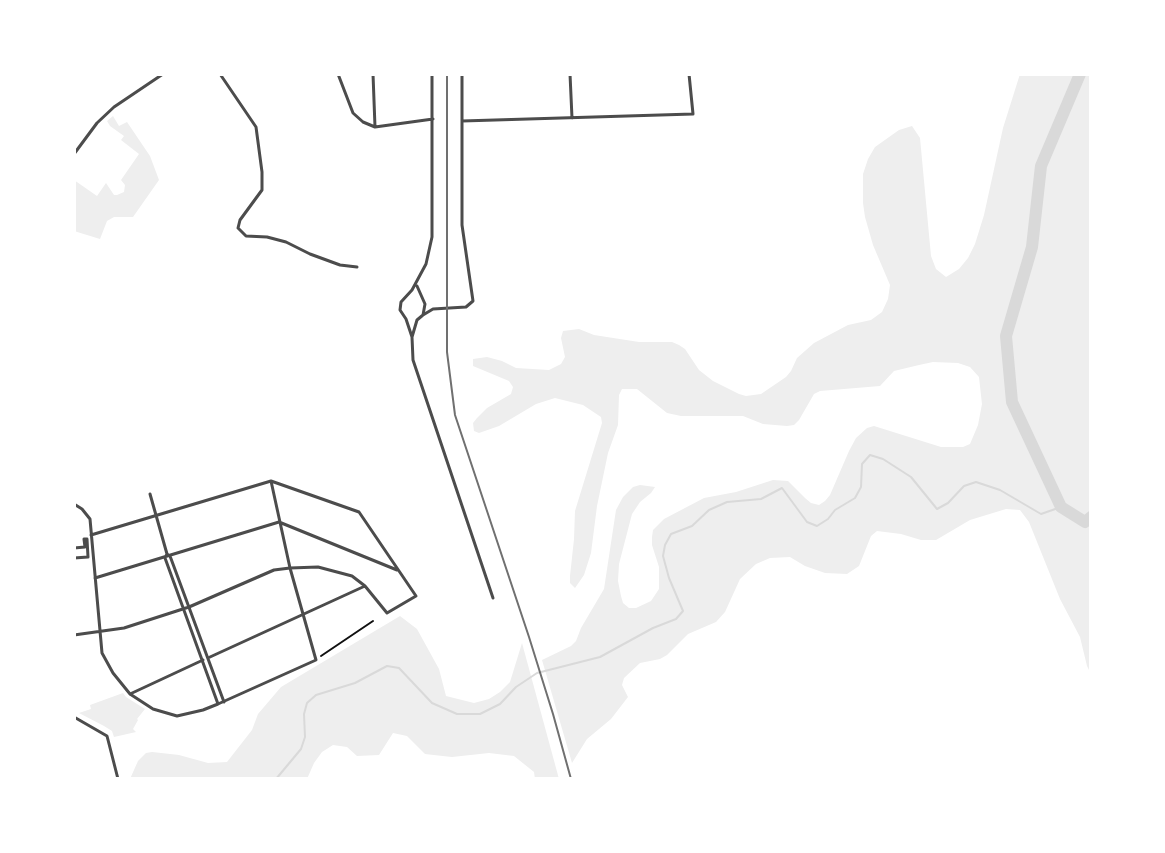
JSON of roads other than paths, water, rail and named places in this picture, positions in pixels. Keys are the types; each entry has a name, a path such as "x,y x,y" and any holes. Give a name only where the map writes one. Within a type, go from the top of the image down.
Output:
{"street":[{"path":"74,154 97,123 114,107 163,74"},
{"path":"220,74 256,127 262,172 262,190 240,220 238,228 246,236 286,242 340,265 357,267"},
{"path":"338,74 353,113 363,122 375,127 433,119"},
{"path":"373,74 375,127"},
{"path":"432,74 432,237 426,264 416,284 401,302 400,310 412,337 413,360 493,598"},
{"path":"412,337 417,320 433,309 466,307 473,301 462,225 462,74"},
{"path":"570,74 572,118"},
{"path":"462,121 693,114 689,74"},
{"path":"416,284 424,303 423,315"},
{"path":"407,296 421,298"},
{"path":"424,303 433,309"},
{"path":"406,319 417,320"},
{"path":"74,504 90,519 102,653 130,694 153,709 177,716 224,702 316,660 290,568 271,481"},
{"path":"74,635 124,628 189,607 274,570 290,568 318,567 352,576 365,586 387,613 416,596 359,512 271,481 91,535"},
{"path":"150,494 183,609 218,704"},
{"path":"95,578 279,522 397,570"},
{"path":"74,548 85,547 84,539 87,539 88,557 74,558"},
{"path":"168,556 224,702"},
{"path":"130,694 365,586"},
{"path":"74,717 107,736 118,779"}],"waterway":[{"path":"1080,74 1041,166 1032,247 1006,336 1012,402 1061,507 1085,522 1091,517"},
{"path":"276,779 301,749 305,737 307,703 316,695 355,683 387,666 399,668 432,703 457,714 480,714 500,704 516,687 537,673 600,657 676,619 683,611 669,578 663,556 665,545 671,534 692,526 709,510 727,502 761,499 782,488 807,522 817,526 855,498 861,487 862,464 870,455 883,459 911,477 937,509 948,503 964,486 976,482 1000,490 1041,514 1061,507"}],"railway":[{"path":"447,74 447,352 455,415 529,637 571,779"}]}
